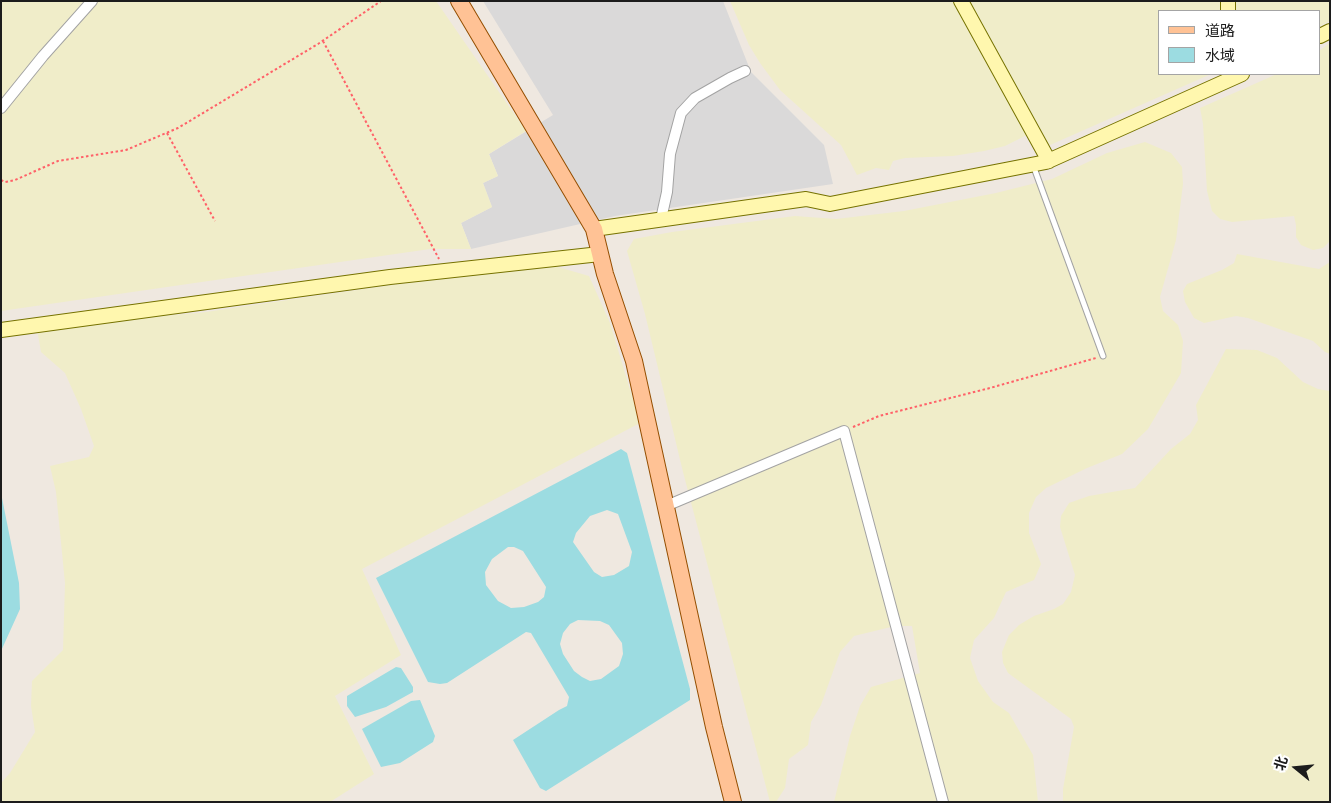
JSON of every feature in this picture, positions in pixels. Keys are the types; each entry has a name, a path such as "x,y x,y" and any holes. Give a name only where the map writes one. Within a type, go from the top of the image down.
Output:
{"main road":[{"path":"460,1 594,229 605,274 634,361 714,727 733,802"}],"street":[{"path":"1,108 43,56 92,1"},
{"path":"961,1 1049,161"},
{"path":"661,219 667,192 670,154 680,113 695,98 745,71"},
{"path":"594,229 806,199 830,204 1033,165 1049,161 1235,75"},
{"path":"1,330 390,276 600,254"},
{"path":"666,506 844,431 943,802"}],"lane":[{"path":"1033,165 1103,356"}],"path":[{"path":"1,180 4,182 15,180 58,161 126,150 178,128 323,41 381,1"},
{"path":"323,41 445,271"},
{"path":"167,133 215,221"},
{"path":"844,431 879,416 990,388 1103,356"}],"shaded area":[{"path":"1,1 436,1 526,131 489,154 498,176 483,183 492,207 461,223 471,249 430,249 1,311"},
{"path":"483,1 723,1 751,72 824,145 833,184 615,216 471,249 461,223 492,207 483,183 498,176 489,154 553,115"},
{"path":"730,1 955,1 1027,135 1005,146 984,151 953,156 905,158 893,161 889,170 876,168 857,175 841,145 780,90 760,63 749,45"},
{"path":"968,1 1221,1 1221,10 1158,10 1158,75 1209,75 1050,145 1043,143"},
{"path":"1234,1 1330,1 1330,21 1321,26 1321,10 1234,10"},
{"path":"1330,43 1330,241 1323,248 1313,250 1301,245 1296,237 1294,216 1232,222 1220,219 1212,211 1207,191 1203,124 1200,108 1275,75 1321,75 1321,49"},
{"path":"1145,142 1171,153 1182,167 1183,184 1176,240 1160,297 1163,311 1178,325 1183,341 1181,373 1148,429 1122,454 1087,468 1046,488 1036,497 1029,513 1029,533 1041,564 1034,580 1006,592 994,618 974,640 970,658 978,681 993,702 1009,713 1033,755 1038,802 834,802 850,736 860,706 871,687 920,673 912,626 895,626 854,636 840,652 821,705 811,722 808,745 789,759 785,788 776,802 770,802 683,472 645,314 627,251 634,239 672,232 795,216 836,219 904,211 996,193 1052,179 1107,153"},
{"path":"1237,254 1319,269 1330,262 1330,354 1313,341 1248,318 1236,316 1204,323 1194,318 1185,302 1183,291 1187,284 1234,263"},
{"path":"551,265 589,276 610,323 640,423 362,569 401,655 335,696 374,774 330,802 1,802 1,783 10,773 35,732 31,706 32,681 63,650 65,583 56,492 50,466 89,457 94,446 81,409 65,373 41,352 37,329 102,320 199,313 419,281"},
{"path":"1226,349 1257,350 1277,358 1303,382 1318,389 1330,391 1330,802 1063,802 1063,789 1074,727 1071,719 1008,673 1003,663 1002,652 1009,635 1019,625 1034,616 1063,604 1071,592 1075,575 1060,527 1061,516 1069,503 1089,496 1135,488 1171,449 1190,434 1198,420 1196,405"}],"water":[{"path":"621,449 627,453 690,689 690,700 546,791 540,788 513,740 567,706 569,697 531,633 526,632 447,683 428,682 376,578","holes":["607,510 618,514 632,552 629,566 614,575 602,577 594,572 573,542 576,533 590,516","508,547 514,547 523,551 546,587 544,597 538,602 524,607 511,608 498,601 486,585 485,572 492,559","578,620 600,621 609,625 622,643 623,654 619,666 601,679 590,681 574,671 563,654 560,644 563,633 570,624"]},
{"path":"1,493 19,583 20,609 1,651"},
{"path":"396,667 401,668 413,687 413,692 386,707 355,717 347,706 347,696"},
{"path":"420,700 435,736 433,742 400,763 381,767 362,729 411,701"}]}
